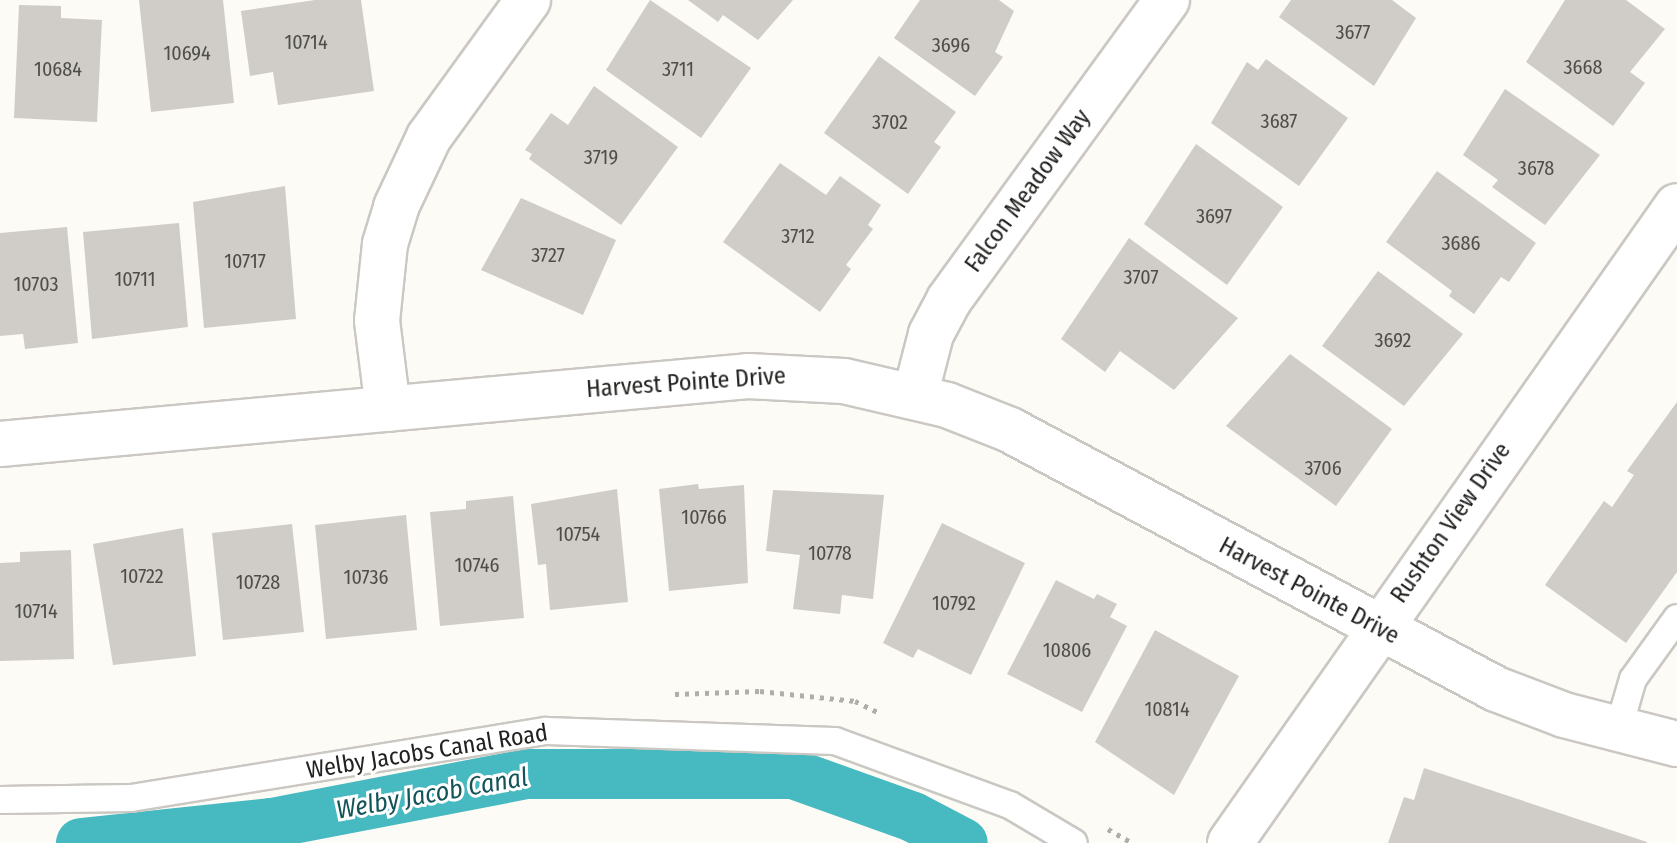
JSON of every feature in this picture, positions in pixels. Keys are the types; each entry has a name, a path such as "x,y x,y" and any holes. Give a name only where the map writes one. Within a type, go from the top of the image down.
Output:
{"street":[{"path":"388,409 377,321 385,244 396,207 429,137 528,0"},
{"name":"Falcon Meadow Way","path":"915,396 931,334 949,300 1167,0"},
{"name":"Rushton View Drive","path":"1230,843 1377,627 1677,206"},
{"name":"Harvest Pointe Drive","path":"0,444 780,374 915,396 1010,430 1377,627 1520,699 1618,730 1677,744"}],"lane":[{"path":"1618,730 1633,679 1677,618"},
{"name":"Welby Jacobs Canal Road","path":"0,800 131,798 546,731 835,741 1010,805 1074,843"}],"building":[{"path":"139,0 223,0 234,103 151,112"},
{"path":"315,0 361,0 374,91 278,105 273,72 250,76 241,11"},
{"path":"650,0 751,68 701,138 606,70"},
{"path":"688,0 793,0 758,40 723,15 718,22"},
{"path":"920,0 999,0 1014,11 995,52 1003,57 975,96 894,38"},
{"path":"1291,0 1392,0 1416,18 1374,86 1279,17"},
{"path":"1565,0 1626,0 1665,29 1630,72 1645,83 1613,126 1526,62"},
{"path":"19,5 61,6 61,18 102,20 97,122 14,118"},
{"path":"879,56 956,112 934,142 941,147 908,194 824,133"},
{"path":"1266,59 1348,118 1299,186 1211,123 1247,62 1258,70"},
{"path":"594,86 678,147 621,225 529,159 532,154 525,150 551,113 568,125"},
{"path":"1505,89 1600,155 1545,225 1492,187 1498,180 1463,155"},
{"path":"1196,144 1283,207 1227,285 1144,224"},
{"path":"780,163 826,195 840,176 881,205 868,225 873,229 846,265 851,269 820,312 723,242"},
{"path":"1437,171 1536,243 1509,282 1501,277 1474,314 1449,296 1452,291 1386,242"},
{"path":"285,186 296,319 204,328 193,202"},
{"path":"521,198 616,240 583,315 481,270"},
{"path":"179,223 188,327 92,339 83,232"},
{"path":"67,227 78,343 25,349 23,334 0,336 0,233"},
{"path":"1129,238 1238,318 1174,390 1120,351 1105,372 1061,339"},
{"path":"1378,271 1463,334 1404,406 1322,346"},
{"path":"1290,354 1392,429 1336,506 1226,426"},
{"path":"1677,402 1677,572 1626,643 1545,585 1604,501 1612,507 1634,475 1627,471"},
{"path":"698,484 699,489 744,485 748,583 669,591 659,489"},
{"path":"617,489 628,602 550,610 546,564 538,565 531,504"},
{"path":"773,490 884,495 873,599 842,595 840,614 793,609 800,555 766,551"},
{"path":"513,496 524,618 440,626 430,512 466,509 466,501"},
{"path":"406,515 417,630 326,639 315,525"},
{"path":"942,523 1025,563 971,675 918,649 913,658 883,643"},
{"path":"292,524 304,632 223,640 212,533"},
{"path":"183,528 196,656 113,665 93,544"},
{"path":"71,550 74,659 0,661 0,563 20,562 20,552"},
{"path":"1056,580 1094,599 1097,594 1117,604 1110,617 1127,626 1082,712 1007,674"},
{"path":"1155,630 1239,676 1174,795 1095,742"},
{"path":"1424,768 1647,843 1388,843 1404,797 1414,800"}],"waterway":[{"name":"Welby Jacob Canal","path":"81,843 272,823 526,774 793,774 913,817 963,843"}]}
